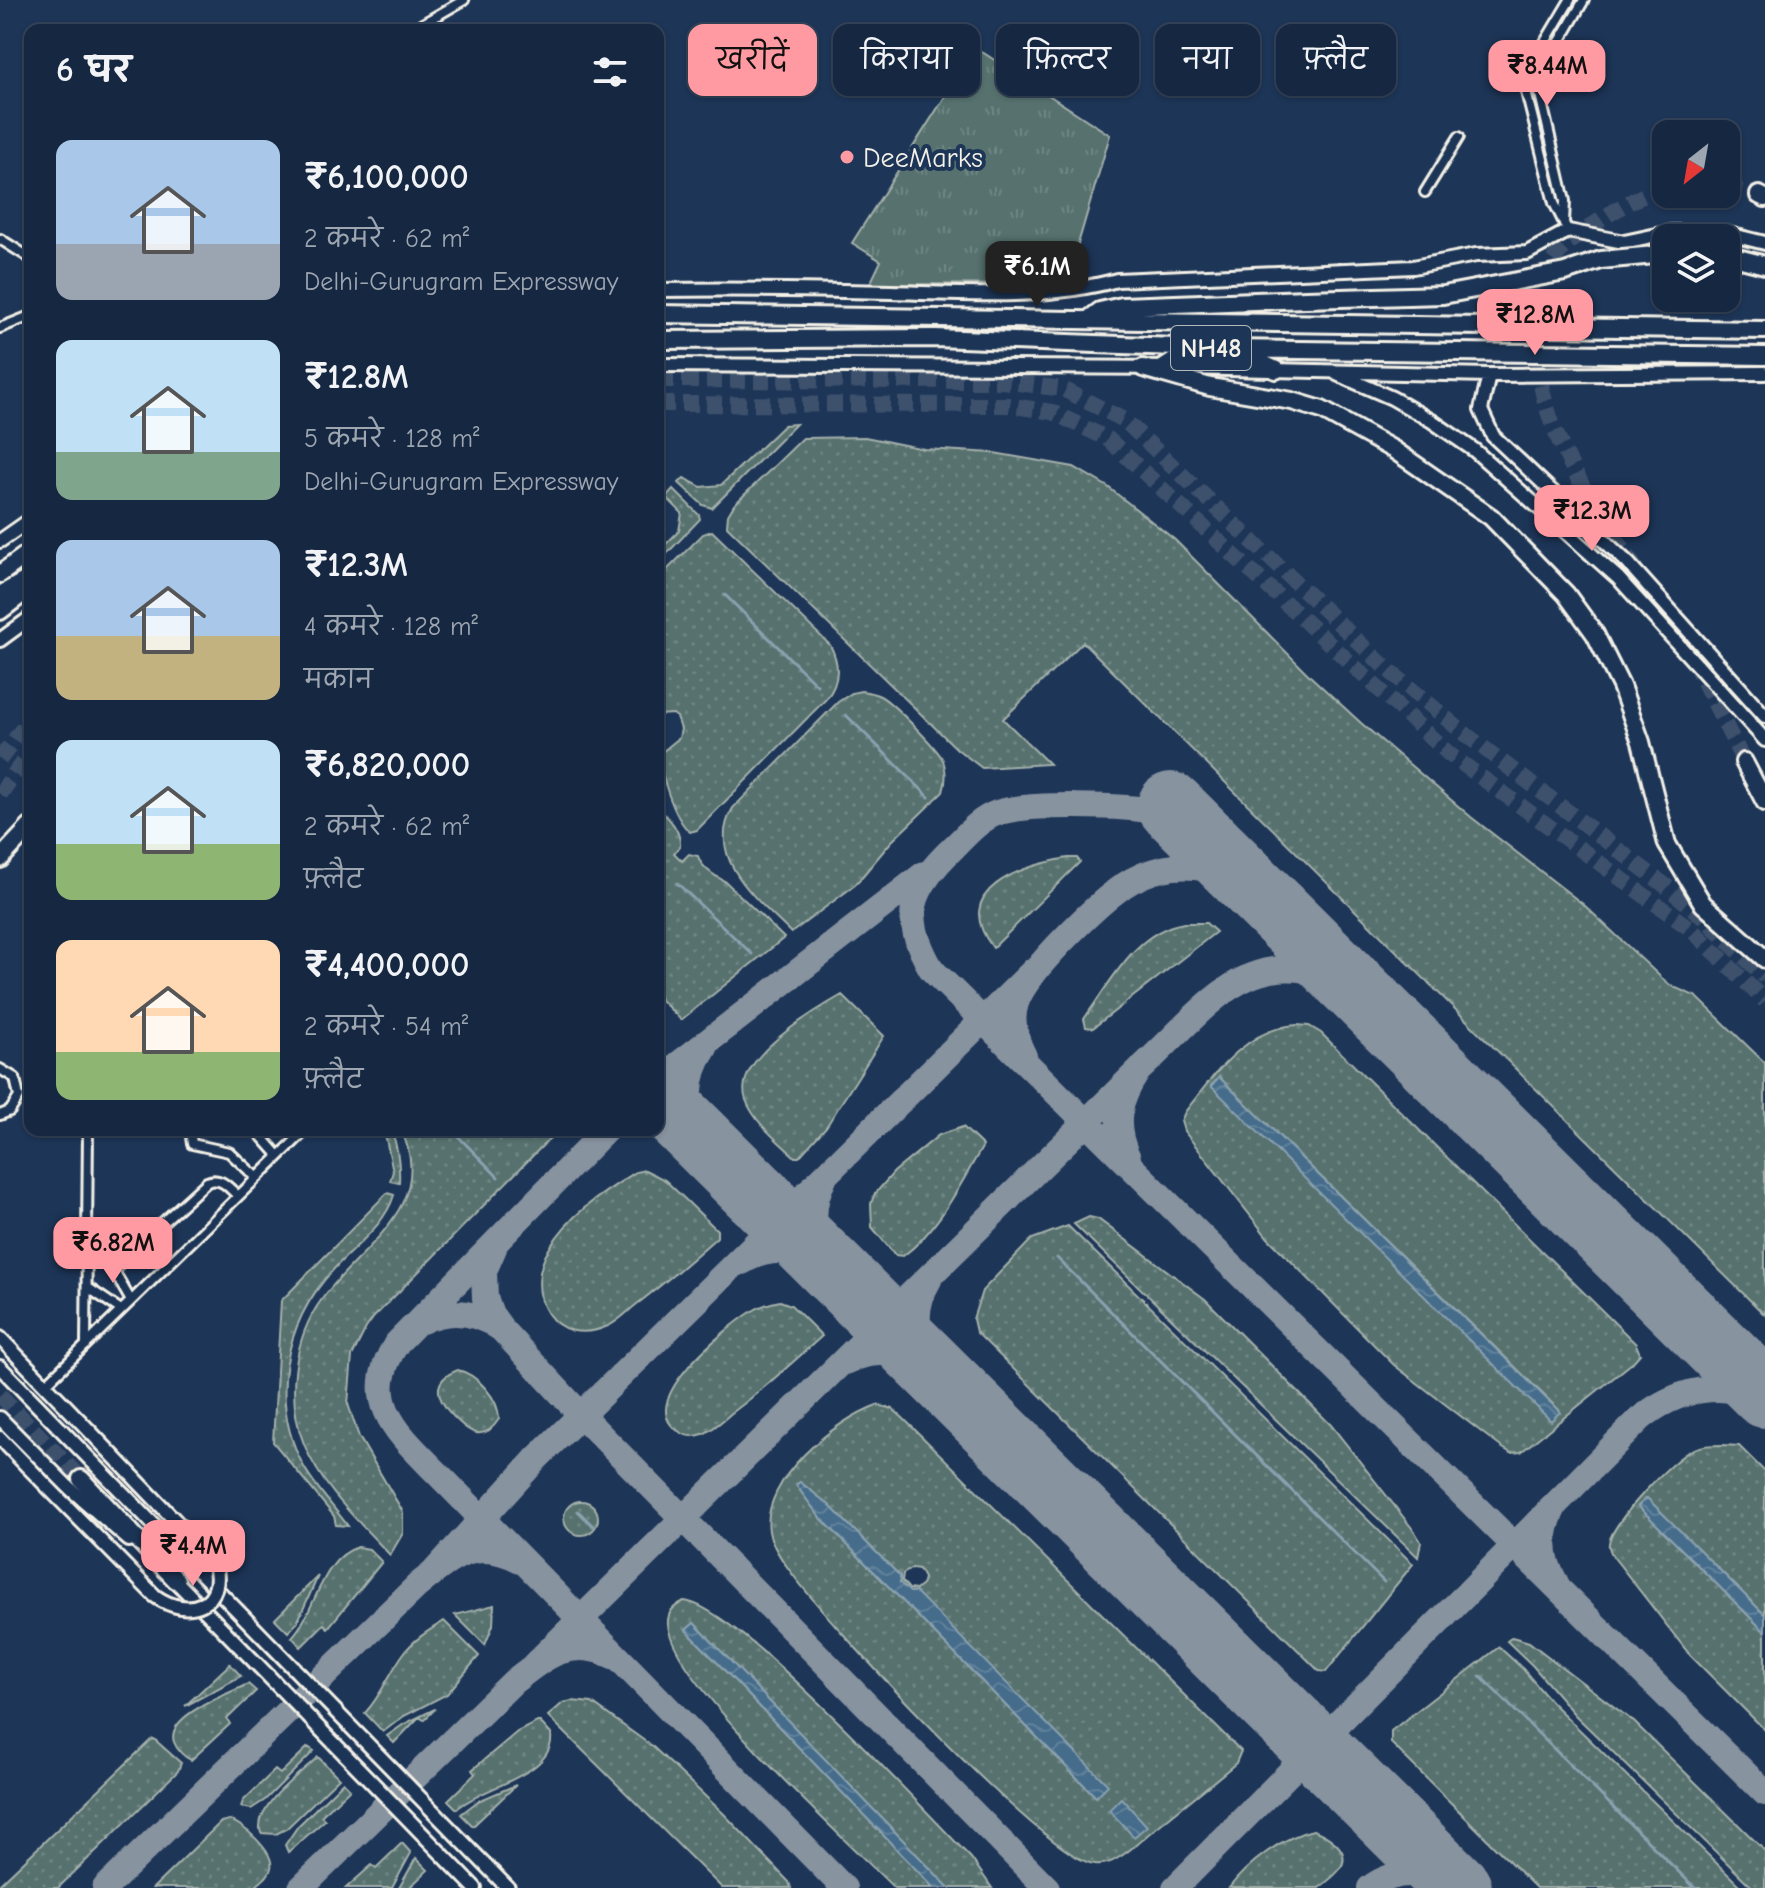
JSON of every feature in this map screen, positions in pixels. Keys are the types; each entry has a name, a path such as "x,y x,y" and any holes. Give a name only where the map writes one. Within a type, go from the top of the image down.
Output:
{"highway":[{"path":"1087,321 1100,311 1122,306 1443,295 1565,272 1601,260 1652,255"},
{"path":"1740,259 1765,265"},
{"name":"NH48","path":"664,314 1765,330"},
{"name":"NH48","path":"664,340 935,338 1230,349 1765,356"},
{"path":"1164,368 1196,347"},
{"path":"1230,349 1276,370"},
{"path":"1143,368 1210,387 1292,401 1322,410 1394,450 1491,517 1566,594 1595,634 1621,686 1641,742 1667,844 1703,904 1765,959"},
{"path":"4,570 24,556"},
{"path":"0,595 24,581"},
{"path":"0,611 24,593"},
{"path":"1744,762 1765,802"},
{"path":"0,859 24,833"},
{"path":"81,1479 176,1580"}],"main road":[{"path":"664,290 972,294 1080,290 1117,280 1387,269 1476,255 1527,253 1566,227 1624,242 1671,232 1720,232 1765,243"},
{"path":"1117,344 1143,368"},
{"path":"664,365 1164,368 1489,375 1765,373"},
{"path":"1331,371 1392,398 1474,450 1618,578 1765,740"},
{"path":"1489,375 1481,410 1493,436 1628,563 1765,716"},
{"path":"0,541 24,524"},
{"path":"0,640 24,622"},
{"path":"0,1338 214,1561 217,1583 207,1601 195,1608 183,1609 168,1605 155,1596 0,1438"},
{"path":"0,1367 508,1888"},
{"path":"0,1418 66,1485 176,1580 475,1888"}],"street":[{"path":"422,24 464,0"},
{"path":"1566,227 1554,203 1525,88 1527,72 1570,0"},
{"path":"1566,227 1565,201 1537,81 1584,0"},
{"path":"1425,192 1459,137"},
{"path":"0,239 24,254"},
{"path":"0,328 24,318"},
{"path":"0,1069 15,1078 19,1086 19,1097 10,1111 0,1115"},
{"path":"19,1097 24,1097"},
{"path":"86,1345 88,1136"},
{"path":"191,1136 192,1144 229,1152 256,1177"},
{"path":"261,1136 279,1156"},
{"path":"45,1385 300,1136"},
{"path":"131,1301 115,1273 120,1261 207,1182 222,1182 238,1196"},
{"path":"87,1287 121,1310"}],"green space":[{"path":"980,51 996,61 996,96 1050,96 1110,135 1066,285 870,284 881,261 852,243 945,96 980,96"},
{"path":"796,424 712,508 703,505 679,483 684,478 701,487 721,485 784,425"},
{"path":"865,437 924,449 994,453 1074,467 1108,487 1175,540 1361,723 1471,817 1584,905 1669,985 1697,997 1765,1063 1765,1315 1083,642 1003,719 1049,764 982,768 957,749 727,526 728,515 734,505 803,438"},
{"path":"673,489 700,519 664,557 664,546 679,531 682,513 666,497"},
{"path":"712,531 830,645 836,659 837,673 826,699 697,830 690,832 673,806 664,778 664,750 679,738 681,729 677,717 664,715 664,573 703,534"},
{"path":"861,691 886,700 939,754 946,772 943,792 891,842 855,885 791,933 739,878 725,844 726,826 733,808 838,702"},
{"path":"664,815 679,835 680,846 674,853 682,861 689,854 698,856 705,868 726,882 784,938 681,1020 664,1003"},
{"path":"1077,858 1080,862 993,948 981,928 979,910 985,896 1012,874"},
{"path":"1184,923 1206,923 1216,932 1093,1028 1086,1027 1084,1019 1138,947 1167,928"},
{"path":"842,995 884,1036 826,1127 799,1157 795,1157 755,1116 746,1100 745,1084 762,1053 778,1038"},
{"path":"1309,1026 1321,1033 1636,1344 1640,1354 1632,1363 1521,1452 1511,1453 1501,1447 1394,1365 1268,1238 1184,1131 1181,1121 1185,1112 1220,1069 1247,1044 1279,1028","holes":["1220,1078 1560,1412 1211,1086"]},
{"path":"963,1127 983,1146 948,1206 927,1233 903,1256 895,1255 872,1227 871,1204 874,1195 894,1172 939,1135"},
{"path":"385,1136 393,1136 395,1143 399,1183 390,1181 393,1171"},
{"path":"403,1136 552,1136 374,1317 352,1356 348,1404 359,1437 403,1512 403,1533 390,1555 342,1503 311,1460 298,1426 295,1369 304,1332 322,1299 390,1224 402,1203 410,1181 410,1157"},
{"path":"645,1170 665,1180 717,1230 717,1237 612,1324 589,1331 572,1330 558,1324 541,1299 539,1283 549,1249 566,1225 588,1205 636,1172"},
{"path":"387,1193 394,1195 383,1217 333,1270 302,1314 287,1364 287,1416 293,1442 309,1475 348,1526 336,1525 334,1516 273,1442 281,1301"},
{"path":"1089,1217 1098,1219 1205,1299 1331,1425 1415,1532 1421,1542 1418,1557 1074,1224"},
{"path":"1068,1226 1413,1564 1326,1672 1319,1671 976,1332 973,1319 982,1291 1032,1239"},
{"path":"780,1301 791,1305 822,1336 711,1429 694,1436 680,1432 668,1419 667,1404 674,1386 688,1367 739,1320 758,1308"},
{"path":"458,1370 479,1382 495,1403 499,1419 487,1431 476,1433 470,1430 442,1402 440,1384"},
{"path":"877,1405 893,1409 1241,1751 1236,1763 1116,1859 1095,1864 1070,1853 1032,1824 937,1733 843,1634 776,1550 769,1531 770,1512 777,1492 804,1454 860,1413","holes":["800,1482 829,1505 900,1576 900,1583 1095,1796 819,1516 796,1485","912,1568 919,1569 924,1578 916,1590 909,1589 902,1581 903,1574"]},
{"path":"1739,1446 1765,1472 1765,1615 1647,1498 1638,1506 1765,1632 1765,1730 1690,1655 1612,1555 1609,1546 1621,1521 1671,1465 1695,1448"},
{"path":"581,1501 593,1506 598,1518 593,1530 581,1535 569,1530 564,1518 569,1506"},
{"path":"358,1547 369,1549 382,1562 328,1628 324,1624 301,1647 292,1637 327,1574 345,1553"},
{"path":"318,1576 297,1623 288,1632 275,1619"},
{"path":"684,1601 710,1612 745,1637 830,1713 971,1858 992,1888 949,1888 694,1623 686,1630 934,1888 894,1888 765,1761 699,1684 677,1651 668,1625 672,1610"},
{"path":"494,1605 493,1625 485,1645 455,1615"},
{"path":"444,1621 479,1656 447,1694 404,1716 383,1732 365,1713 408,1648"},
{"path":"1512,1637 1529,1642 1634,1722 1765,1851 1765,1888 1753,1888 1575,1715 1507,1641"},
{"path":"1499,1647 1551,1702 1742,1888 1536,1888 1391,1743 1391,1731"},
{"path":"230,1664 241,1676 185,1706"},
{"path":"248,1684 256,1691 227,1719 230,1724 191,1760 183,1755 174,1742 174,1732 179,1723 200,1707"},
{"path":"563,1703 592,1703 653,1747 724,1814 789,1882 791,1888 722,1888 548,1716"},
{"path":"435,1709 424,1720 419,1717 394,1743 387,1736 404,1724"},
{"path":"537,1722 551,1734 549,1748 542,1760 530,1770 457,1809 448,1800 475,1774 472,1770 517,1732"},
{"path":"154,1739 181,1763 178,1771 58,1888 0,1888 0,1884"},
{"path":"308,1747 314,1751 265,1800 251,1809 241,1807 243,1801 275,1770 280,1774"},
{"path":"318,1757 339,1778 286,1829 276,1834 261,1833 260,1823 271,1802"},
{"path":"343,1782 350,1789 321,1816 325,1820 288,1852 285,1845 298,1826"},
{"path":"516,1785 473,1826 461,1814 478,1801"},
{"path":"229,1820 249,1832 268,1854 271,1868 262,1881 254,1888 153,1888 221,1822"},
{"path":"1313,1830 1337,1844 1343,1856 1340,1869 1319,1888 1229,1888 1266,1852 1289,1838"},
{"path":"402,1843 411,1853 392,1888 346,1888 372,1865 376,1868"},
{"path":"416,1858 428,1870 409,1888 399,1888"}],"water":[{"path":"1219,1077 1560,1412 1551,1421 1211,1086"},
{"path":"800,1482 829,1505 900,1576 900,1583 910,1592 916,1592 1108,1785 1096,1797 819,1516 796,1485"},
{"path":"1647,1498 1765,1615 1765,1632 1638,1506"},
{"path":"694,1623 949,1888 934,1888 686,1630"},
{"path":"1121,1798 1147,1826 1134,1837 1109,1810"}],"waterway":[{"path":"725,595 817,685"},
{"path":"846,715 929,797"},
{"path":"677,883 752,954"},
{"path":"458,1136 498,1177"},
{"path":"1057,1258 1384,1582"},
{"path":"578,1511 593,1526"},
{"path":"1480,1676 1695,1888"}],"taxiway":[{"path":"1195,831 1162,813 1124,808 1076,806 997,813 974,827 939,862 919,890 913,918 922,951 932,970 1765,1793"},
{"path":"1024,1056 1014,1023 1014,1010 1022,990 1063,940 1111,895 1142,876 1173,867 1205,868 1246,880"},
{"path":"664,1075 924,874"},
{"path":"1128,1158 1119,1124 1122,1103 1131,1082 1138,1071 1210,1002 1234,985 1259,973 1287,968 1319,973 1355,988"},
{"path":"433,1573 537,1458 1034,970"},
{"path":"705,1048 693,1073 690,1098 696,1123 709,1148"},
{"path":"534,1665 1138,1071"},
{"path":"664,1122 680,1126 702,1140"},
{"path":"600,1136 397,1343 386,1365 382,1385 384,1403 391,1420 415,1450 844,1888"},
{"path":"824,1179 816,1203 815,1226 821,1248 832,1269"},
{"path":"494,1248 484,1271 485,1298 491,1314 504,1332 581,1415 1047,1888"},
{"path":"742,1262 766,1252 790,1252 812,1258 834,1271"},
{"path":"929,1280 919,1303 918,1326 923,1348 934,1370"},
{"path":"422,1321 442,1314 462,1313 482,1318 501,1329"},
{"path":"846,1362 870,1354 892,1354 914,1360 936,1372"},
{"path":"1175,1888 1640,1419 1668,1401 1700,1390 1733,1390 1765,1401"},
{"path":"1554,1507 1544,1545 1556,1583"},
{"path":"105,1888 429,1576 453,1559 477,1550 504,1553 520,1560"},
{"path":"301,1888 525,1673 548,1657 573,1648 586,1648 615,1657"},
{"path":"1370,1888 1390,1877 1412,1874 1434,1878 1455,1888"}],"runway":[{"path":"1171,806 1765,1394"},
{"path":"664,1103 1458,1888"}],"tunnel":[{"path":"1740,191 1759,195"},
{"path":"1636,569 1581,484 1552,423 1537,359 1537,324 1544,279 1555,257 1590,227 1626,204 1652,193"},
{"path":"664,380 1002,381 1063,389 1124,420 1386,668 1460,730 1666,886 1765,977"},
{"path":"664,404 1008,405 1052,412 1108,439 1449,754 1692,930 1765,1001"},
{"path":"1656,598 1683,640 1744,762"},
{"path":"0,759 24,727"},
{"path":"0,794 24,760"},
{"path":"0,1395 81,1479"}],"place":[{"name":"DeeMarks","path":"847,157"}]}
